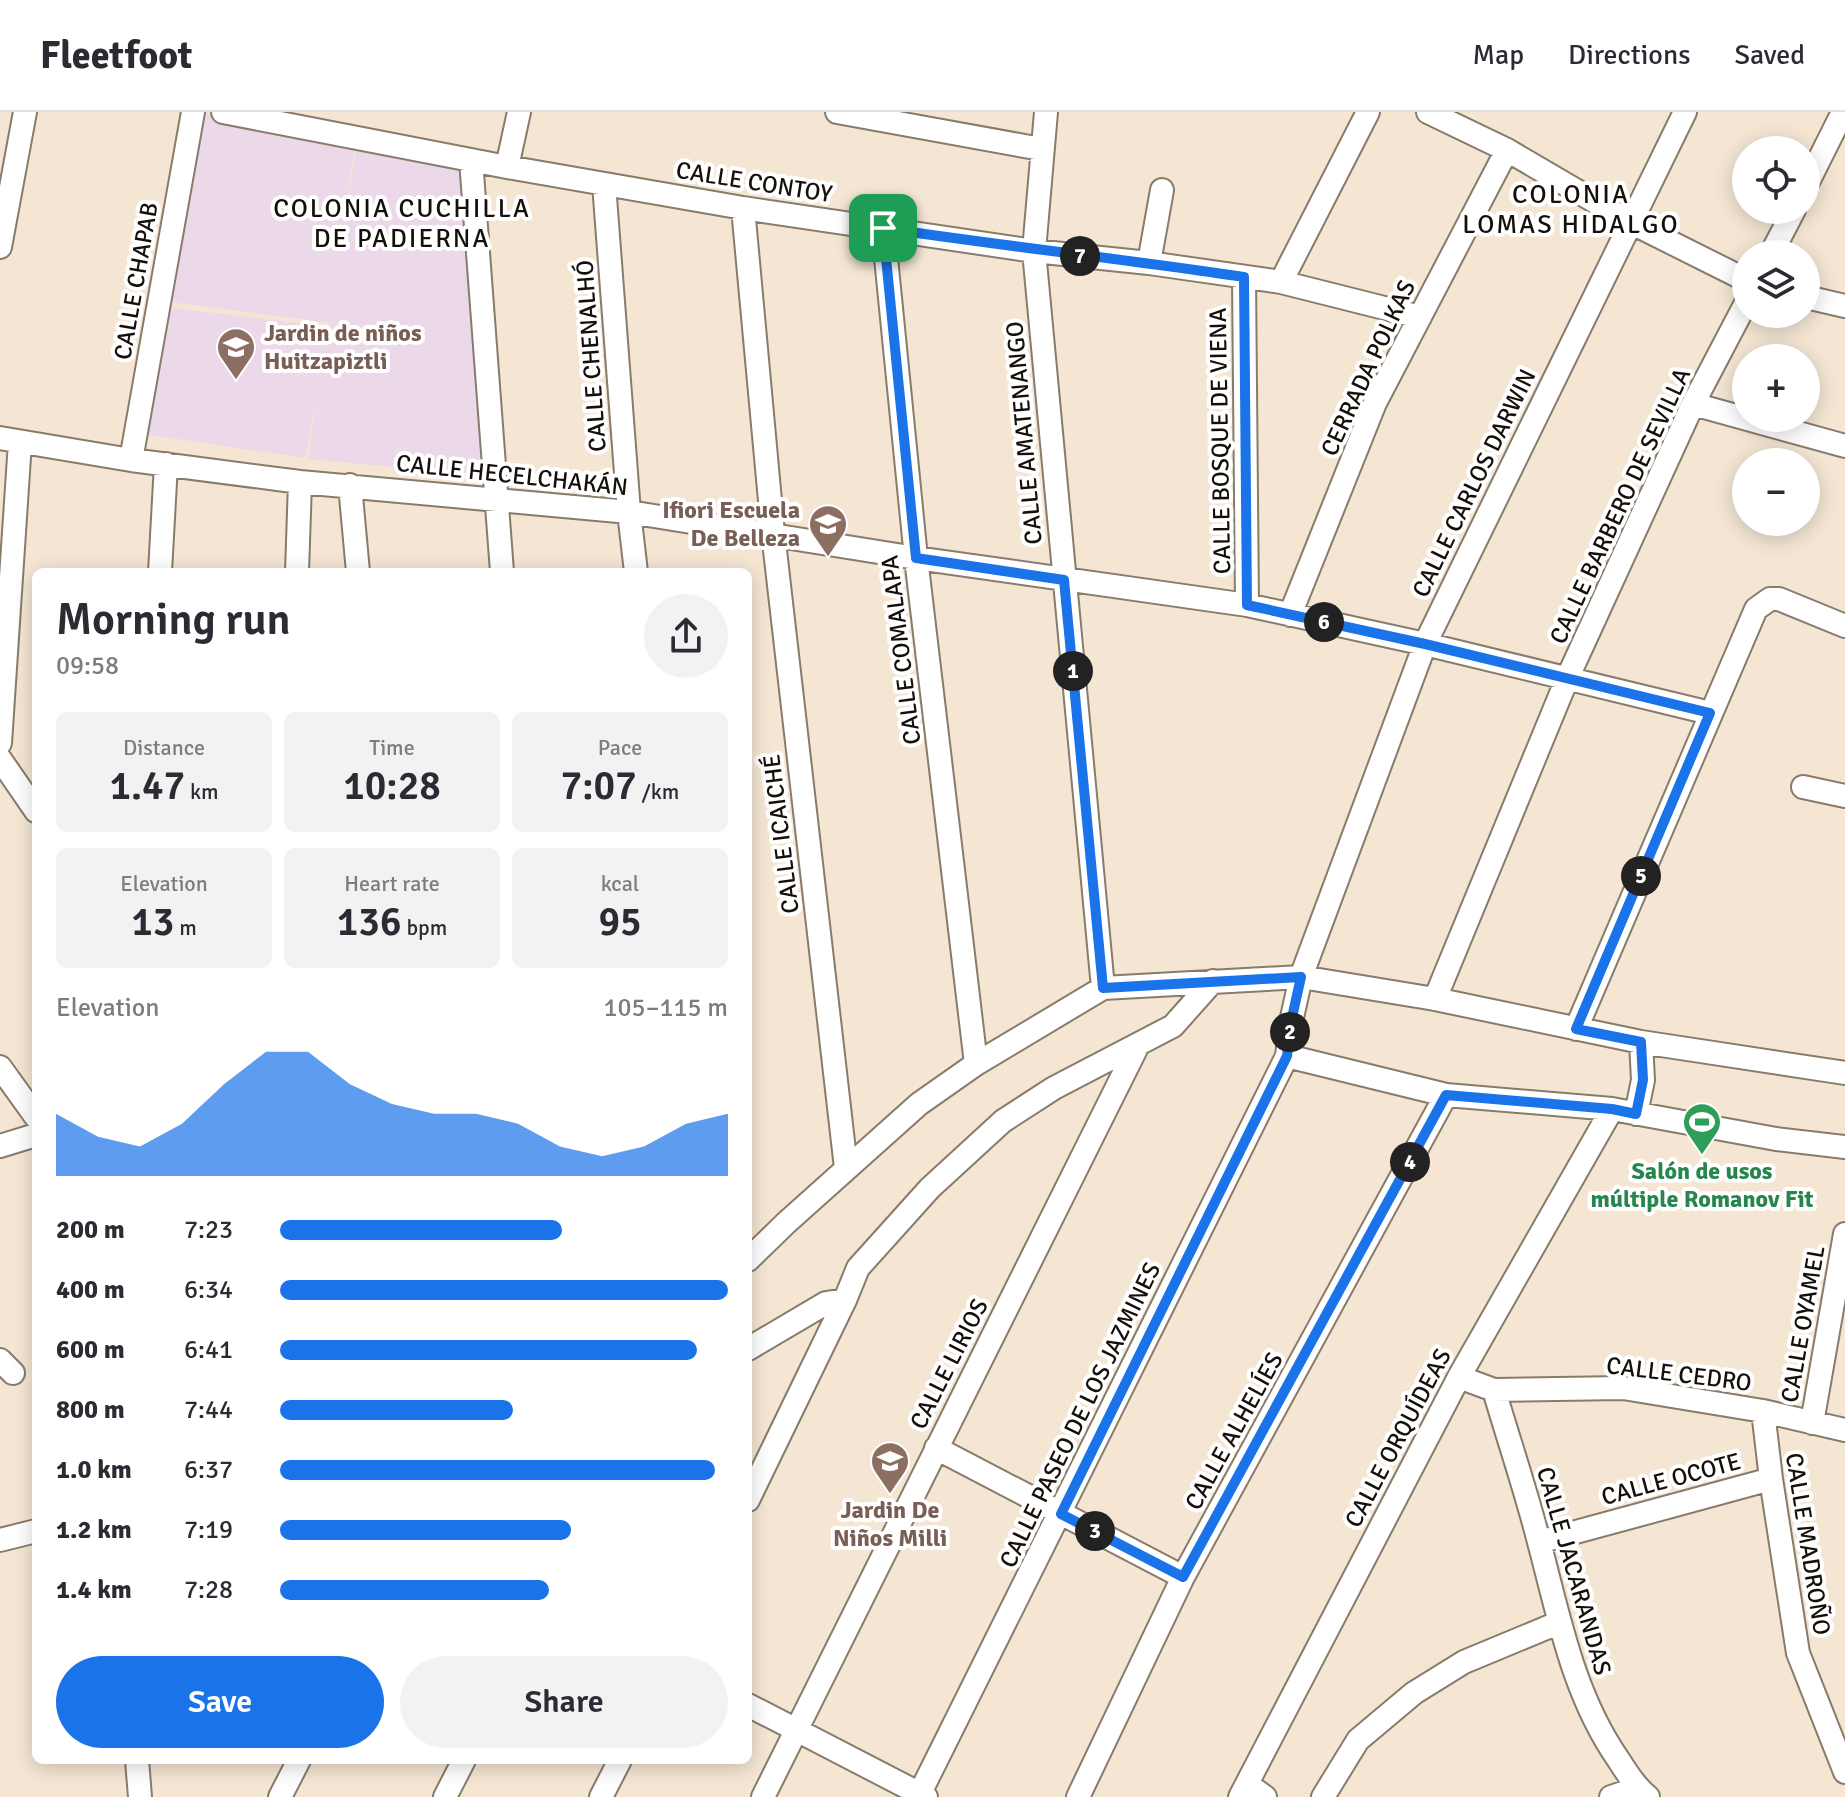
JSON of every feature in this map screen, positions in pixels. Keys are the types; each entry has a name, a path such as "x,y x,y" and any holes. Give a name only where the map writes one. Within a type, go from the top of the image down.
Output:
{"street":[{"path":"0,247 25,112"},
{"name":"CALLE CHAPAB","path":"131,460 193,112"},
{"name":"CALLE CONTOY","path":"223,112 507,167 743,208 1034,251 1149,263 1281,282 1420,317"},
{"path":"507,167 519,112"},
{"path":"837,112 1041,149"},
{"name":"CALLE AMATENANGO","path":"1046,112 1034,251 1103,988"},
{"path":"1281,282 1368,112"},
{"path":"1428,112 1507,150 1630,222 1732,273"},
{"name":"CALLE CARLOS DARWIN","path":"1301,977 1425,644 1685,112"},
{"path":"1820,158 1843,112"},
{"name":"CERRADA POLKAS","path":"1290,615 1375,403 1507,150"},
{"path":"471,160 502,568"},
{"name":"CALLE CHENALHÓ","path":"604,184 636,568"},
{"path":"1149,263 1162,190"},
{"name":"CALLE ICAICHÉ","path":"743,208 773,533 846,1168"},
{"name":"CALLE COMALAPA","path":"883,228 916,558 976,1064"},
{"name":"CALLE BOSQUE DE VIENA","path":"1244,277 1247,605"},
{"path":"1820,300 1845,306"},
{"name":"CALLE BARBERO DE SEVILLA","path":"1435,999 1567,679 1693,404 1733,328"},
{"path":"1693,404 1845,446"},
{"path":"0,743 10,440"},
{"name":"CALLE HECELCHAKÁN","path":"10,440 131,460 300,482 629,512 916,558 1247,605 1425,644 1710,713"},
{"path":"160,568 166,464"},
{"path":"297,568 300,482"},
{"path":"350,485 358,568"},
{"path":"1576,1029 1756,609 1770,599 1779,599 1845,626"},
{"path":"0,759 32,805"},
{"path":"1803,787 1845,796"},
{"path":"752,1256 919,1104 976,1064 1103,988 1301,977 1435,999 1641,1042 1845,1073"},
{"name":"CALLE PASEO DE LOS JAZMINES","path":"921,1796 1287,1056 1301,977"},
{"path":"752,1492 858,1268 930,1188 1003,1121 1054,1088 1173,1026 1213,981"},
{"path":"1636,1114 1643,1080 1641,1042"},
{"name":"CALLE LIRIOS","path":"763,1797 1138,1045"},
{"path":"1287,1056 1446,1095 1612,1109 1776,1139 1845,1147"},
{"path":"0,1067 32,1111"},
{"name":"CALLE ALHELÍES","path":"1078,1797 1183,1577 1446,1095"},
{"name":"CALLE ORQUÍDEAS","path":"1250,1793 1459,1377 1612,1109"},
{"path":"0,1146 32,1136"},
{"name":"CALLE OYAMEL","path":"1812,1423 1845,1234"},
{"path":"752,1347 826,1303 845,1300"},
{"name":"CALLE CEDRO","path":"1459,1377 1494,1390 1623,1388 1763,1411 1845,1430"},
{"name":"CALLE JACARANDAS","path":"1494,1390 1539,1542 1558,1623 1583,1696 1609,1747 1643,1792"},
{"name":"CALLE MADROÑO","path":"1763,1411 1798,1653 1845,1772"},
{"path":"936,1448 1183,1577"},
{"name":"CALLE OCOTE","path":"1539,1542 1771,1479"},
{"path":"0,1540 32,1532"},
{"path":"1323,1797 1358,1740 1414,1693 1464,1662 1558,1623"},
{"path":"752,1707 921,1796"},
{"path":"137,1764 140,1793"},
{"path":"140,1793 151,1764"},
{"path":"280,1797 297,1764"},
{"path":"445,1797 462,1764"},
{"path":"601,1797 618,1764"},
{"path":"1611,1797 1643,1792"}],"shaded area":[{"path":"200,112 356,134 344,226 358,135 478,151 489,476 308,459 317,397 305,458 144,434 165,307 329,327 329,323 170,302"}],"place":[{"name":"Jardin de niños Huitzapiztli","path":"236,381"},
{"name":"Ifiori Escuela De Belleza","path":"828,558"},
{"name":"Salón de usos múltiple Romanov Fit","path":"1702,1156"},
{"name":"Jardin De Niños Milli","path":"890,1495"}],"district":[{"name":"COLONIA LOMAS HIDALGO","path":"1571,209"},
{"name":"COLONIA CUCHILLA DE PADIERNA","path":"402,223"}],"route":[{"path":"883,228 1034,251 1244,277 1247,605 1425,644 1710,713 1576,1029 1641,1042 1643,1080 1636,1114 1612,1109 1446,1095 1183,1577 1061,1514 1287,1056 1301,977 1103,988 1064,580 916,558 883,228"}]}
